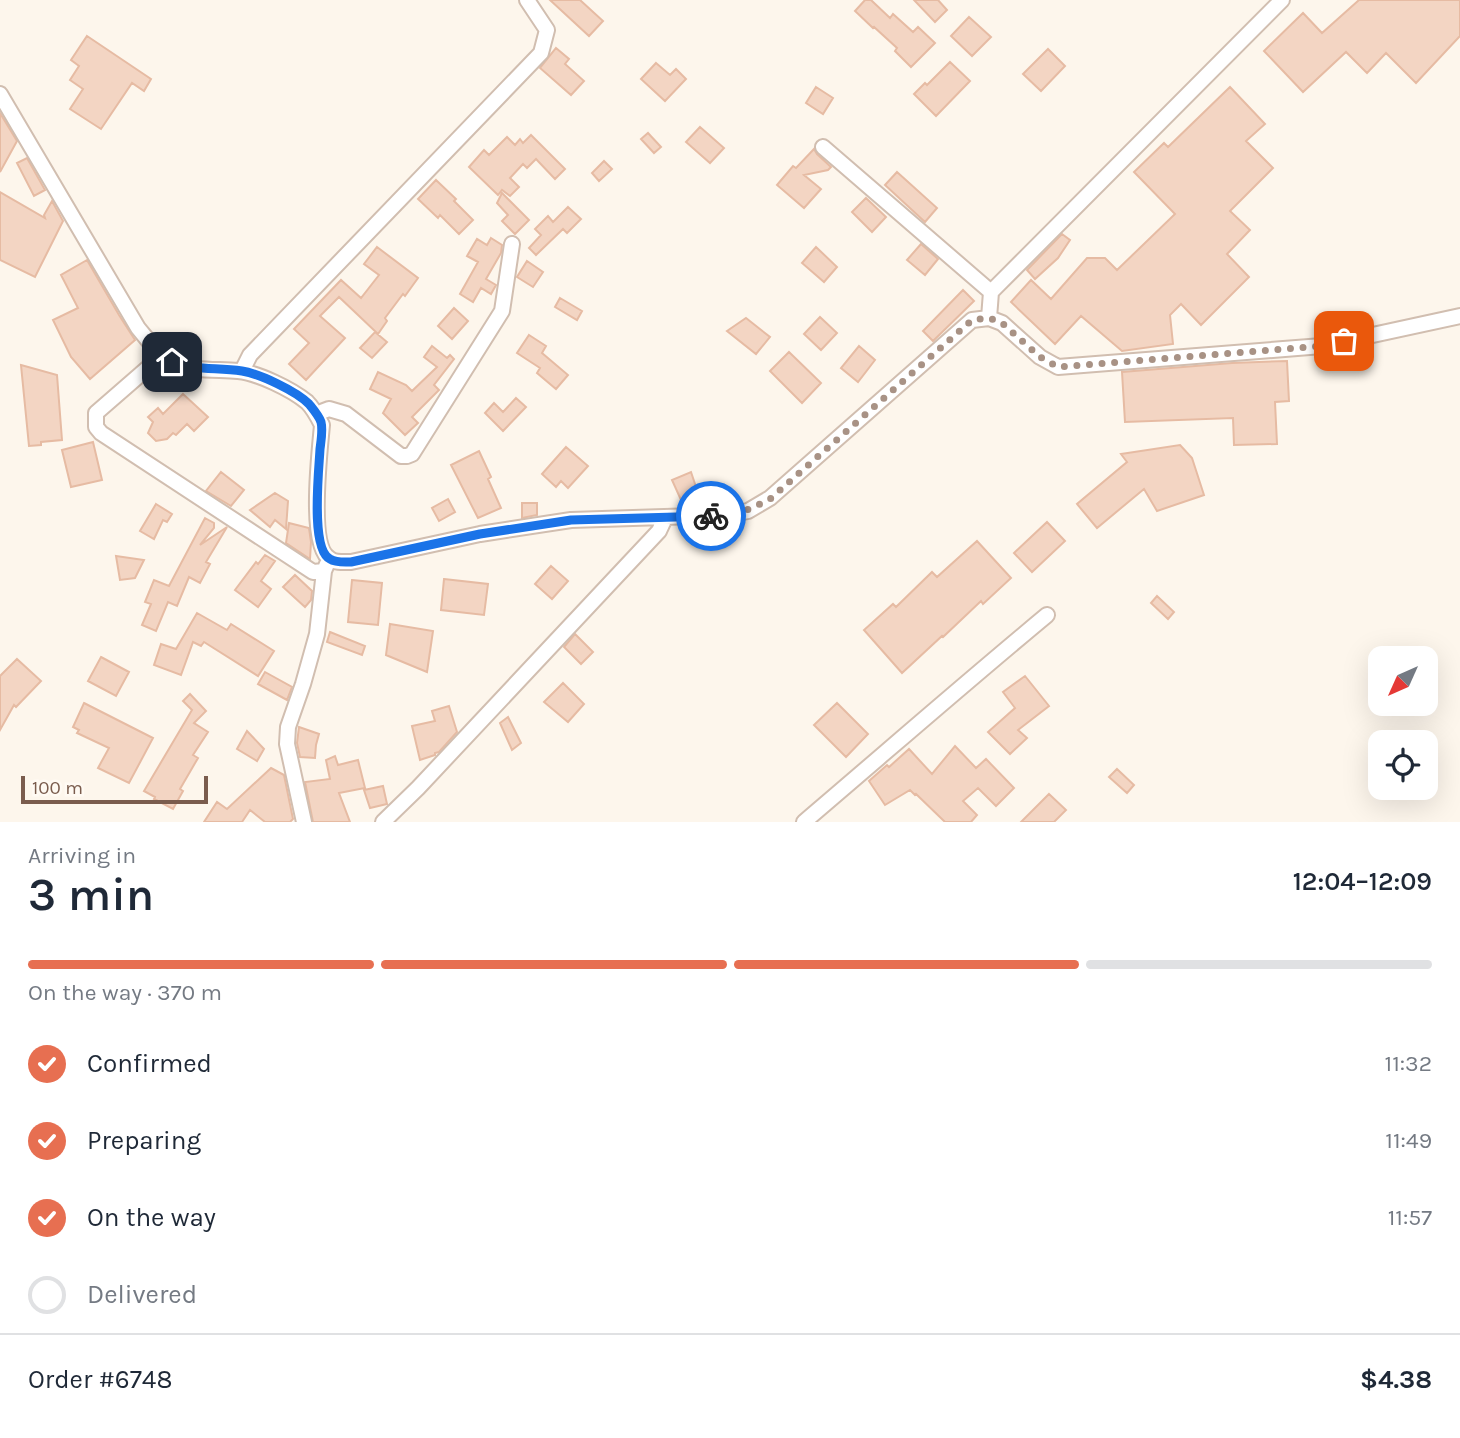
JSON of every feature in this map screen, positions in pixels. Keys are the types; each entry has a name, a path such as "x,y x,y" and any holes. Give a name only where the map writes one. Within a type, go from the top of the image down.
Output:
{"street":[{"path":"242,371 250,355 541,53 547,30 527,0"},
{"path":"989,318 990,292 1282,0"},
{"path":"0,94 138,328 160,354 187,368 242,371 257,375 307,402 322,425 317,499 318,532 327,565 317,634 288,727 287,744 304,822"},
{"path":"823,147 990,292"},
{"path":"316,414 329,409 346,414 401,456 412,454 502,311 512,244"},
{"path":"160,354 150,366 99,409 96,413 96,427 313,572 339,562 351,562 480,534 571,520 726,515 748,511 770,499 972,320 989,318 1002,323 1040,357 1058,367 1322,346 1460,316"},
{"path":"383,822 659,531 665,518"},
{"path":"804,822 959,687 1047,615"}],"building":[{"path":"550,0 580,0 603,21 589,36"},
{"path":"865,0 871,0 890,18 893,14 913,32 918,27 935,43 911,67 895,51 897,48 855,11"},
{"path":"914,0 938,0 947,10 935,22"},
{"path":"1359,0 1460,0 1460,36 1416,83 1386,53 1367,73 1346,52 1303,92 1264,51 1303,13 1322,33"},
{"path":"969,17 991,37 972,56 951,36"},
{"path":"87,36 151,79 144,91 132,83 101,129 70,109 83,89 70,80 79,66 71,60"},
{"path":"556,48 569,59 565,64 584,81 571,95 540,68"},
{"path":"1048,49 1065,66 1041,91 1023,74"},
{"path":"950,62 970,81 936,116 914,94"},
{"path":"656,63 670,75 676,69 686,79 665,101 641,79"},
{"path":"816,87 833,98 823,114 806,103"},
{"path":"1230,87 1265,124 1246,141 1273,168 1230,211 1250,230 1227,254 1249,277 1201,325 1181,304 1170,315 1173,344 1122,351 1081,316 1055,344 1011,302 1031,280 1051,299 1087,258 1105,258 1117,270 1175,214 1134,172 1164,143 1168,147"},
{"path":"0,113 17,141 0,172"},
{"path":"700,127 724,148 710,163 686,142"},
{"path":"648,133 661,147 654,153 641,139"},
{"path":"531,135 565,169 555,179 536,159 527,168 523,164 510,178 519,187 510,196 502,190 498,195 469,167 484,150 489,155 507,137 515,145 520,139 523,143"},
{"path":"814,149 831,167 804,175 821,189 804,208 777,185 793,166 796,168"},
{"path":"27,158 45,190 34,196 17,163"},
{"path":"604,161 612,169 599,181 592,173"},
{"path":"897,172 937,208 925,222 885,185"},
{"path":"436,180 473,220 459,234 440,215 438,218 418,199"},
{"path":"0,192 45,218 52,201 63,221 35,277 0,260"},
{"path":"502,193 529,220 515,234 502,221 508,215 497,203"},
{"path":"866,198 886,217 872,232 852,212"},
{"path":"568,207 581,219 567,233 563,229 536,255 529,248 541,235 535,229 548,216 553,222"},
{"path":"1062,234 1070,240 1058,258 1035,279 1027,270"},
{"path":"491,238 502,245 501,253 486,279 496,285 491,294 481,288 473,302 460,294 478,262 467,256 477,239 487,245"},
{"path":"921,244 938,259 925,275 907,260"},
{"path":"377,247 418,278 385,318 387,321 378,334 339,297 320,316 345,338 306,380 289,364 309,343 294,329 341,280 361,298 379,275 364,264"},
{"path":"816,247 837,267 824,282 802,263"},
{"path":"87,260 135,340 90,379 71,357 53,320 78,308 61,275"},
{"path":"527,261 543,272 533,287 517,277"},
{"path":"963,290 974,301 933,341 923,331"},
{"path":"560,298 582,311 577,320 555,307"},
{"path":"454,308 468,321 452,339 438,326"},
{"path":"820,317 837,333 821,350 804,334"},
{"path":"746,318 770,337 756,354 727,331"},
{"path":"375,332 387,342 372,358 360,348"},
{"path":"529,335 546,346 542,353 568,375 556,389 537,373 540,368 517,353"},
{"path":"432,346 447,358 450,355 454,359 434,385 439,390 412,417 418,423 405,435 383,413 391,399 370,389 378,372 406,385 412,391 437,367 424,357"},
{"path":"859,346 875,360 858,382 841,368"},
{"path":"789,352 821,383 802,403 770,371"},
{"path":"1287,361 1289,401 1275,402 1277,444 1234,445 1233,418 1125,422 1122,372"},
{"path":"21,365 57,375 62,440 29,446"},
{"path":"183,394 208,417 194,431 187,424 176,435 173,433 167,439 156,441 148,433 153,422 148,417 158,408 163,414"},
{"path":"516,398 526,407 503,431 485,413 494,403 503,412"},
{"path":"93,442 102,480 71,487 62,450"},
{"path":"1180,445 1192,458 1204,495 1157,511 1144,489 1097,528 1077,504 1127,462 1121,454"},
{"path":"566,447 588,466 568,488 561,481 556,487 542,474"},
{"path":"479,451 501,508 478,518 451,465"},
{"path":"221,472 244,490 231,506 206,491"},
{"path":"691,472 698,493 681,500 672,480"},
{"path":"275,493 288,501 286,529 275,520 270,527 250,510"},
{"path":"448,499 455,512 439,521 432,508"},
{"path":"522,503 537,503 537,515 522,518"},
{"path":"156,504 172,514 167,522 163,520 154,539 140,531"},
{"path":"205,518 214,523 214,528 200,545 227,527 206,562 210,564 200,583 189,577 177,606 168,602 156,631 142,625 151,604 145,602 154,580 169,586"},
{"path":"1047,522 1065,541 1032,572 1014,553"},
{"path":"289,523 309,528 310,559 286,543"},
{"path":"977,541 1011,578 983,604 981,601 902,673 864,630 893,604 896,607 932,572 937,577"},
{"path":"265,555 275,561 261,581 271,589 258,607 235,590 256,562 258,564"},
{"path":"116,556 144,560 135,578 120,580"},
{"path":"551,566 568,581 552,599 535,584"},
{"path":"295,575 312,591 311,600 305,607 283,587"},
{"path":"444,579 488,584 484,615 441,610"},
{"path":"352,580 382,583 378,625 348,622"},
{"path":"1157,596 1174,612 1168,619 1151,603"},
{"path":"197,613 227,630 231,624 274,651 258,676 204,642 201,646 193,642 181,675 154,665 161,644 176,649"},
{"path":"390,624 433,631 427,672 386,655"},
{"path":"330,632 365,646 362,655 327,642"},
{"path":"575,634 593,652 581,664 564,647"},
{"path":"101,657 129,672 116,696 88,681"},
{"path":"17,659 41,681 16,707 14,705 0,730 0,676"},
{"path":"265,672 292,687 287,700 258,684"},
{"path":"1025,676 1049,706 1018,730 1027,738 1010,754 988,732 1015,708 1003,692"},
{"path":"563,683 584,704 568,722 544,702"},
{"path":"190,694 206,711 194,723 208,732 193,755 198,758 180,789 183,791 173,809 144,791 192,710 183,701"},
{"path":"84,703 153,738 129,783 98,768 109,748 77,733 79,730 73,727"},
{"path":"837,703 868,734 846,757 814,725"},
{"path":"449,706 457,732 439,752 420,760 412,726 435,721 432,711"},
{"path":"508,717 521,743 512,750 500,723"},
{"path":"299,727 319,734 315,758 300,757 297,743"},
{"path":"247,731 264,749 257,761 237,749"},
{"path":"955,746 976,768 986,759 1014,788 996,806 978,788 963,801 977,815 971,822 945,822 910,790 885,805 869,781 909,749 932,774"},
{"path":"335,756 338,765 358,760 365,788 339,793 350,822 313,822 305,782 330,779 326,760"},
{"path":"271,768 284,775 293,819 290,822 265,822 250,810 242,822 204,822 217,802 227,809"},
{"path":"1117,769 1134,785 1127,793 1109,777"},
{"path":"383,786 387,804 370,808 364,790"},
{"path":"1049,794 1066,810 1054,822 1021,822"}],"way so far":[{"path":"711,516 748,511 770,499 972,320 989,318 1002,323 1040,357 1058,367 1322,346 1344,341"}],"route":[{"path":"172,362 187,368 242,371 257,375 307,402 322,425 317,499 318,532 323,552 329,559 339,562 351,562 480,534 571,520 711,516"}]}
